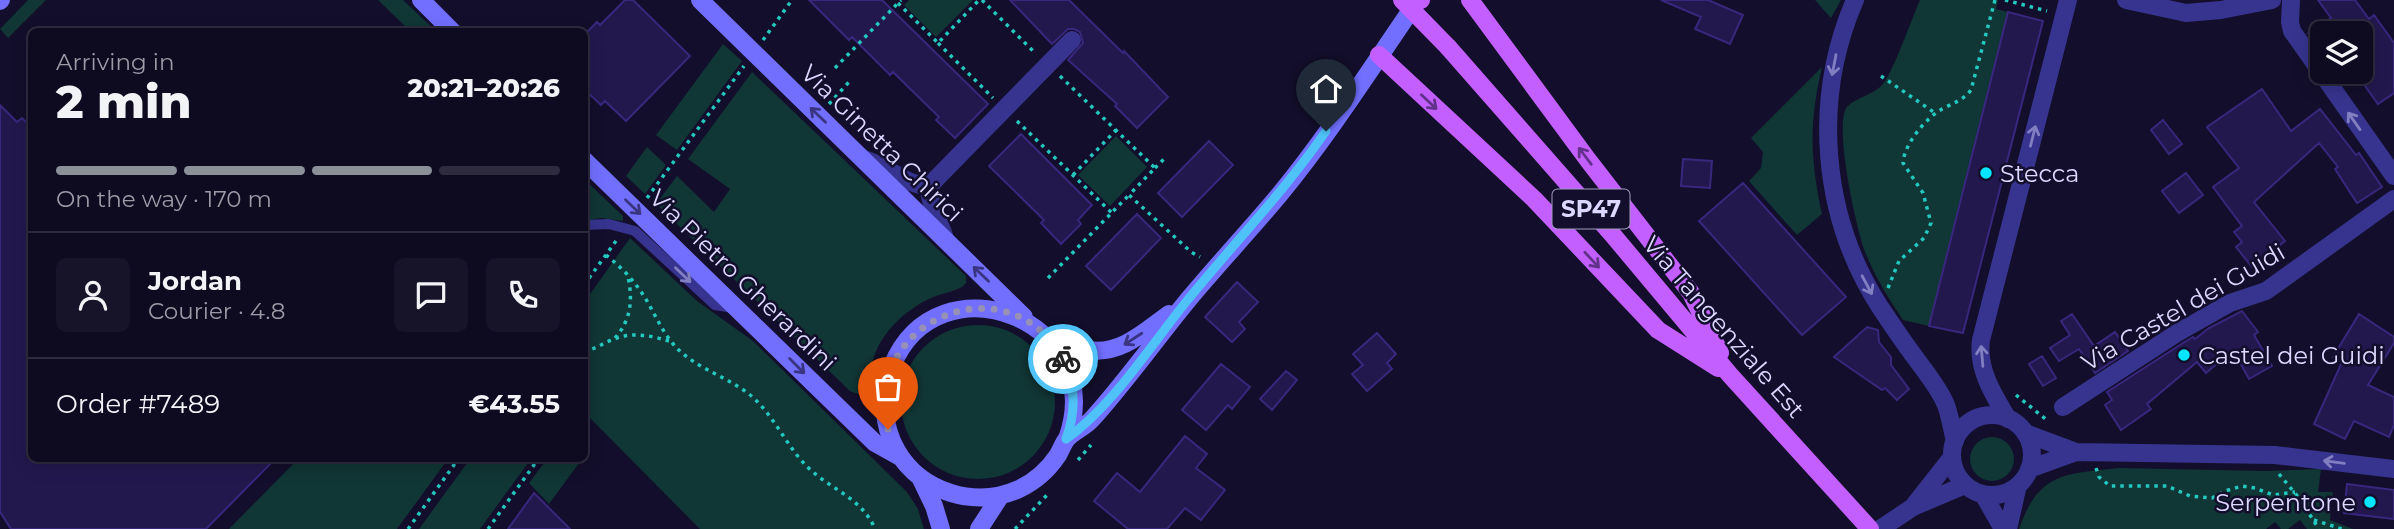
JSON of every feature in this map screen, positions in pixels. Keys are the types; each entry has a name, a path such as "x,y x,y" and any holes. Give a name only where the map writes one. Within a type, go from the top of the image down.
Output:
{"main road":[{"path":"421,0 449,28"},
{"name":"Via Ginetta Chirici","path":"700,0 1029,322"},
{"path":"1066,439 1093,419 1189,299 1287,186 1415,0"},
{"name":"Via Tangenziale Est","path":"1415,0 1448,47 1612,234 1730,375 1870,529"},
{"path":"1467,2 1691,293 1730,375"},
{"path":"1379,55 1534,199 1658,330 1730,375"},
{"name":"Via Pietro Gherardini","path":"588,164 875,443 902,458"},
{"path":"1046,336 1082,349 1110,349 1130,342 1189,299"},
{"path":"967,309 999,310 1029,322 1046,336 1065,362 1072,384 1074,407 1066,439 1053,462 1041,475 1018,489 980,498 938,488 920,477 902,458 888,429 884,397 892,365 914,334 936,318 967,309"},
{"path":"920,477 934,506 941,529"},
{"path":"979,529 1001,495"}],"street":[{"path":"1855,0 1841,32 1833,65 1827,126 1827,143 1840,219 1857,264 1878,305 1938,389 1946,405 1956,472 1965,485 1983,494 2004,493 2018,485"},
{"path":"2126,0 2186,13 2221,10 2272,0"},
{"path":"2291,0 2292,32 2394,177"},
{"path":"2066,8 1980,347 1986,377 2008,419 2025,433 2085,453"},
{"path":"945,239 940,220 930,201 929,186 1072,40"},
{"path":"864,159 885,167 907,182 929,186"},
{"name":"Via Castel dei Guidi","path":"2063,407 2169,337 2230,303 2266,291 2394,199"},
{"path":"1913,507 1954,449 1965,427 1979,418 1991,415 2008,419"},
{"path":"2008,529 2018,485 2029,469 2031,448 2025,433"},
{"path":"2029,469 2085,453 2267,454 2394,469"},
{"path":"1880,529 1913,507 1965,485"},
{"path":"1983,494 2003,529"}],"lane":[{"path":"588,225 602,223 626,227 643,237 715,305 737,308"}],"path":[{"path":"638,211 792,0"},
{"path":"937,43 980,0 1155,169"},
{"path":"1878,305 1899,261 1919,244 1930,228 1931,217 1923,193 1907,171 1903,159 1935,113 1960,100 1971,90 1995,0"},
{"path":"2005,0 2066,8"},
{"path":"835,68 899,2 996,102"},
{"path":"958,21 963,26"},
{"path":"1881,76 1935,113"},
{"path":"827,106 849,82"},
{"path":"1013,117 1112,213"},
{"path":"1073,175 1116,130"},
{"path":"1089,149 1094,154"},
{"path":"1048,278 1166,157"},
{"path":"1129,195 1191,252 1200,257"},
{"path":"588,280 626,227"},
{"path":"606,255 637,286 671,342 703,368 734,384 754,399 776,423 802,462 852,500 870,518 875,529"},
{"path":"588,350 614,338 623,327 631,307 627,275"},
{"path":"614,338 649,335 671,342"},
{"path":"2010,389 2055,425"},
{"path":"2085,453 2099,477 2110,486 2166,486 2190,496 2211,498 2242,486 2273,495 2295,492"},
{"path":"2267,454 2319,529"},
{"path":"408,529 456,462"},
{"path":"488,529 535,462"},
{"path":"2313,520 2342,529"}],"green space":[{"path":"28,0 46,0 8,38 0,29"},
{"path":"378,0 403,0 433,28 407,28"},
{"path":"909,0 973,0 936,37 904,5"},
{"path":"1815,0 1841,0 1831,18"},
{"path":"1920,0 1998,0 1996,9 2008,12 1929,326 1903,320 1870,263 1852,203 1843,134 1843,117 1847,107 1879,88 1888,76"},
{"path":"723,44 742,61 677,150 656,135"},
{"path":"1822,67 1813,123 1813,158 1822,214 1797,235 1749,181 1761,168 1763,152 1751,138"},
{"path":"752,72 966,276 966,283 962,287 927,300 896,322 879,345 858,394 850,391 656,204 677,176 714,212 730,189 688,159"},
{"path":"1116,136 1147,167 1110,206 1078,175"},
{"path":"647,147 666,165 645,194 626,176"},
{"path":"588,183 623,216 623,221 601,218 588,220"},
{"path":"630,238 697,301 753,341 907,492 918,509 924,529 700,529 588,416 588,297"},
{"path":"978,325 1008,331 1033,347 1049,372 1055,402 1049,432 1033,457 1008,473 978,479 948,473 923,457 907,432 901,402 907,372 923,347 948,331"},
{"path":"1992,437 2007,444 2014,459 2007,474 1992,481 1977,474 1970,459 1977,444"},
{"path":"295,462 446,462 397,529 229,529"},
{"path":"468,462 529,462 480,529 419,529"},
{"path":"545,462 580,462 549,504 529,483"},
{"path":"2120,468 2265,471 2321,469 2318,492 2333,492 2330,520 2353,529 2307,529 2300,520 2288,529 2281,529 2275,522 2266,529 2019,529 2036,496 2057,479 2084,472"}],"building":[{"path":"625,0 633,0 690,56 626,121 605,101 601,105 588,93 588,31 597,22 600,25"},
{"path":"809,0 882,0 988,104 955,138 936,120 939,117 893,72 890,75 852,37 849,40"},
{"path":"1010,0 1069,0 1168,97 1137,128 1115,106 1117,104 1068,60 1083,43 1080,32 1068,29 1052,44"},
{"path":"1661,0 1708,0 1743,15 1730,44 1695,29 1701,17"},
{"path":"2318,0 2355,0 2369,19 2374,15 2394,43 2394,93 2378,104 2364,84 2373,84 2373,21 2327,21 2331,18"},
{"name":"Stecca","path":"2008,12 2043,21 1963,333 1929,326"},
{"path":"2262,89 2291,131 2320,109 2356,155 2359,153 2382,187 2357,203 2335,169 2338,167 2319,143 2254,202 2285,241 2252,267 2236,247 2242,242 2234,232 2242,226 2213,187 2239,168 2207,127"},
{"path":"0,105 17,122 22,118 28,124 28,462 272,462 206,529 11,529 0,512"},
{"path":"2163,120 2182,144 2169,154 2151,130"},
{"path":"1021,134 1092,205 1078,220 1081,224 1061,244 1041,223 1044,220 989,166"},
{"path":"1209,141 1233,165 1182,217 1158,193"},
{"path":"1683,159 1712,161 1710,188 1681,186"},
{"path":"2186,173 2203,195 2179,213 2162,191"},
{"path":"1743,183 1846,297 1802,335 1699,221"},
{"path":"1137,214 1161,238 1111,290 1086,266"},
{"path":"1237,282 1258,302 1239,322 1245,329 1232,342 1205,317"},
{"path":"2242,311 2258,332 2254,335 2272,366 2249,379 2233,350 2206,373 2197,362 2147,404 2151,409 2121,430 2105,405 2112,400 2107,392 2193,337 2195,339 2209,328"},
{"path":"2072,314 2094,346 2115,332 2128,351 2095,373 2079,349 2059,361 2050,348 2070,335 2061,321"},
{"path":"2359,314 2394,337 2394,343 2368,385 2394,397 2394,425 2389,437 2354,421 2345,439 2314,424 2342,362 2333,357"},
{"path":"1867,327 1878,330 1879,342 1891,357 1891,365 1909,389 1897,400 1885,388 1882,390 1834,357"},
{"path":"1377,333 1396,354 1387,363 1392,369 1367,391 1352,374 1363,365 1353,354"},
{"path":"2042,356 2056,378 2043,386 2029,364"},
{"path":"1221,364 1250,387 1232,409 1228,405 1206,430 1182,410"},
{"path":"1286,371 1297,380 1272,410 1260,399"},
{"path":"1185,436 1207,454 1196,468 1225,490 1201,520 1185,508 1167,529 1128,529 1094,501 1117,473 1140,492"},
{"name":"Serpentone","path":"2347,484 2394,490 2394,519 2344,513"},
{"path":"534,493 570,529 508,529"}],"way so far":[{"path":"888,429 884,397 888,375 895,360 906,342 918,331 946,314 978,308 1015,315 1042,332 1063,359"}],"place":[{"name":"Stecca","path":"1986,173"},
{"name":"Castel dei Guidi","path":"2184,355"},
{"name":"Serpentone","path":"2370,502"}],"route":[{"path":"1063,359 1070,375 1074,398 1072,421 1066,439 1093,419 1189,299 1280,194 1326,131"}]}
